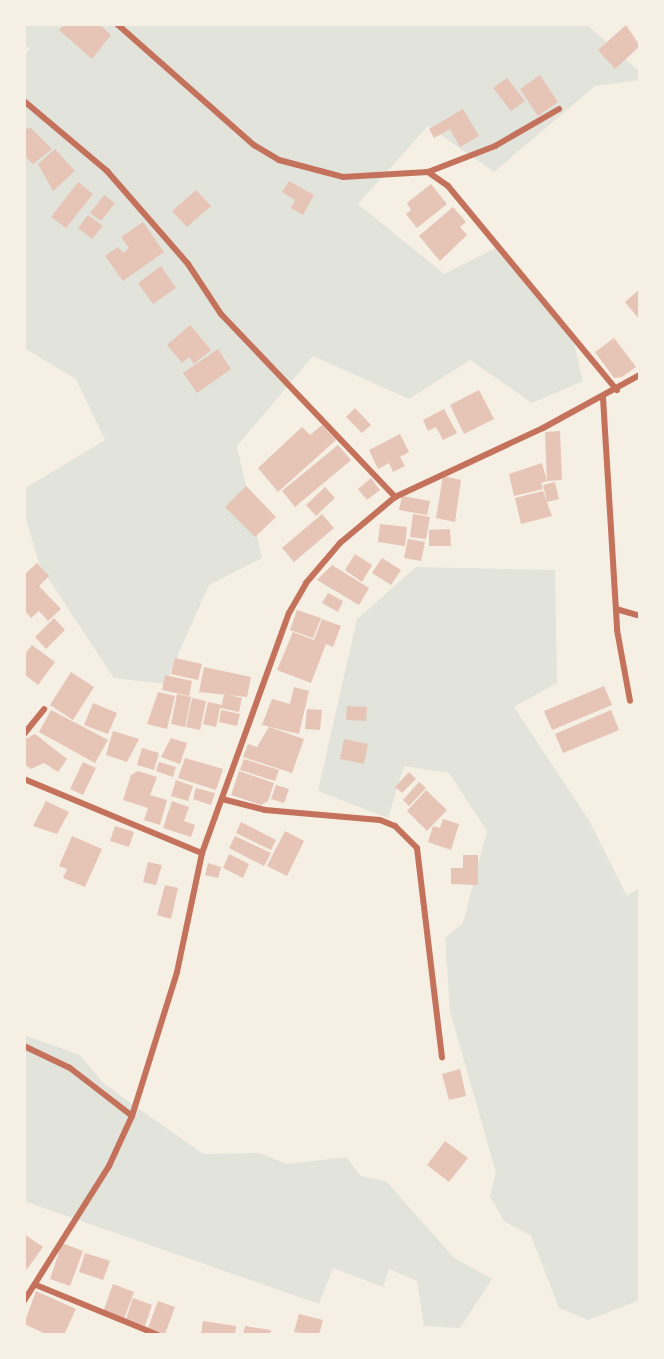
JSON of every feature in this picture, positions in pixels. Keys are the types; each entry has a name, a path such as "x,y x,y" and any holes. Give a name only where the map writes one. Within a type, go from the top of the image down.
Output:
{"street":[{"path":"117,24 254,145 279,160 343,177 428,172 495,146 559,109"},
{"path":"24,101 107,171 188,264 221,314 395,497"},
{"path":"428,172 448,186 617,390"},
{"path":"24,1301 109,1166 132,1116 177,972 202,853 289,613 327,556 395,497 603,398 640,375"},
{"path":"603,398 616,609 630,701"},
{"path":"616,609 640,616"},
{"path":"24,734 44,709"},
{"path":"24,779 202,853"},
{"path":"222,799 265,810 380,820 395,826 417,848 442,1058"},
{"path":"24,1046 70,1068 132,1116"},
{"path":"36,1285 158,1335"}],"shaded area":[{"path":"24,24 586,24 640,72 640,80 595,86 494,172 428,126 358,204 444,274 496,248 572,335 583,381 532,403 470,360 409,399 313,356 237,446 262,558 209,585 165,684 114,678 40,566 24,512 24,489 105,440 76,379 24,348 24,56 30,49 24,44"},
{"path":"416,567 555,570 557,683 514,707 590,822 627,896 640,888 640,1300 588,1320 559,1308 531,1236 504,1221 490,1196 496,1173 450,1011 445,938 463,923 487,831 449,773 404,766 388,818 318,791 357,619"},
{"path":"24,1035 80,1055 103,1083 203,1154 259,1153 287,1164 346,1157 361,1176 386,1181 453,1257 492,1279 460,1328 424,1326 417,1281 389,1269 383,1287 333,1268 319,1304 24,1201"}],"building":[{"path":"65,24 99,24 111,35 92,59 59,30"},
{"path":"626,25 640,46 615,69 598,50"},
{"path":"540,75 558,102 538,116 520,89"},
{"path":"507,78 525,101 511,111 493,88"},
{"path":"463,109 479,136 460,147 450,129 434,138 429,129"},
{"path":"31,128 52,149 33,164 24,156 24,129"},
{"path":"55,149 75,171 53,191 38,164"},
{"path":"289,181 314,195 303,215 291,208 295,200 282,192"},
{"path":"78,182 93,194 66,228 51,217"},
{"path":"431,184 447,204 417,228 406,214 411,210 407,203"},
{"path":"196,190 211,206 187,227 172,211"},
{"path":"104,195 115,203 101,221 90,213"},
{"path":"453,207 466,222 460,227 467,235 440,261 419,236"},
{"path":"88,215 103,226 92,239 78,228"},
{"path":"143,222 164,252 123,281 105,256 118,247 123,253 129,248 121,237"},
{"path":"161,266 176,288 153,304 138,283"},
{"path":"640,289 640,320 625,302"},
{"path":"190,325 211,350 194,364 189,357 182,363 167,345"},
{"path":"614,338 636,367 622,377 614,378 595,352"},
{"path":"218,349 231,369 197,393 183,373"},
{"path":"479,390 494,419 464,434 450,405"},
{"path":"355,408 371,425 362,433 346,417"},
{"path":"444,409 457,433 443,440 436,427 428,431 423,420"},
{"path":"322,425 336,440 278,492 258,468 302,427 310,435"},
{"path":"560,431 562,480 547,481 545,432"},
{"path":"400,434 409,452 400,457 405,466 393,472 389,463 378,469 369,450"},
{"path":"338,445 351,460 295,507 282,491"},
{"path":"542,463 547,481 541,483 543,489 514,496 509,474"},
{"path":"443,476 461,480 455,522 436,518"},
{"path":"371,478 380,490 367,500 358,489"},
{"path":"555,482 559,499 547,502 543,485"},
{"path":"246,486 276,517 255,537 225,507"},
{"path":"325,487 335,498 316,516 306,505"},
{"path":"543,491 552,516 521,524 515,498"},
{"path":"402,496 430,501 427,515 399,510"},
{"path":"322,514 334,528 294,562 282,548"},
{"path":"413,514 430,517 426,539 410,537"},
{"path":"380,524 407,527 405,546 378,542"},
{"path":"450,529 451,546 429,546 429,530"},
{"path":"408,539 425,542 421,561 404,558"},
{"path":"355,554 372,565 362,582 345,570"},
{"path":"382,558 401,570 391,585 372,573"},
{"path":"37,563 49,576 39,586 61,609 48,621 39,611 31,618 24,610 24,575"},
{"path":"332,565 369,588 359,605 317,580"},
{"path":"328,593 343,601 338,612 322,603"},
{"path":"297,610 321,618 313,638 290,630"},
{"path":"54,618 65,630 46,649 35,637"},
{"path":"322,619 341,626 333,647 326,644 311,683 277,670 293,632 314,640"},
{"path":"32,645 55,662 38,685 24,674 24,655"},
{"path":"175,658 202,664 198,680 171,674"},
{"path":"204,667 251,677 247,697 199,692"},
{"path":"71,672 94,687 73,720 50,705"},
{"path":"165,675 192,681 189,696 162,690"},
{"path":"604,686 612,705 552,730 544,711"},
{"path":"294,687 309,691 299,734 262,725 272,699 290,704"},
{"path":"158,692 175,696 167,729 147,724"},
{"path":"177,694 191,697 185,727 171,724"},
{"path":"224,694 242,698 239,712 220,708 216,727 203,724 208,702 222,705"},
{"path":"192,698 206,701 200,730 186,727"},
{"path":"93,703 117,713 108,734 84,725"},
{"path":"347,706 367,707 366,721 346,720"},
{"path":"307,709 322,710 320,730 305,729"},
{"path":"51,710 108,740 95,763 39,732"},
{"path":"221,710 240,714 237,726 219,722"},
{"path":"611,710 619,730 563,753 555,734"},
{"path":"269,727 304,739 292,773 243,757 248,744 257,747"},
{"path":"113,731 139,739 127,762 106,755"},
{"path":"35,734 67,759 58,772 44,763 31,769 24,764 24,740"},
{"path":"171,738 187,743 180,764 161,757"},
{"path":"344,739 368,744 364,764 340,759"},
{"path":"142,748 159,753 154,770 137,765"},
{"path":"185,758 223,769 216,790 178,778"},
{"path":"244,759 279,770 275,781 240,770"},
{"path":"83,762 96,768 83,795 70,789"},
{"path":"159,762 176,767 173,777 156,771"},
{"path":"138,771 157,777 150,795 167,800 160,825 144,820 148,808 123,800 131,775"},
{"path":"239,771 274,783 268,801 261,805 231,795"},
{"path":"409,772 416,779 402,793 395,787"},
{"path":"176,780 193,786 188,801 171,796"},
{"path":"419,782 426,788 409,806 403,800"},
{"path":"276,785 289,789 284,803 271,799"},
{"path":"196,788 215,793 211,805 193,799"},
{"path":"426,790 447,810 427,831 407,811"},
{"path":"46,801 69,812 57,834 33,826"},
{"path":"172,801 189,807 184,821 195,825 191,837 163,828"},
{"path":"443,819 459,824 451,850 428,842 433,826 440,828"},
{"path":"241,822 276,840 271,850 236,833"},
{"path":"115,826 134,832 129,847 110,841"},
{"path":"285,831 304,841 287,876 267,866"},
{"path":"72,836 102,849 85,887 63,878 67,869 59,866"},
{"path":"235,836 271,853 264,866 229,848"},
{"path":"229,854 249,864 243,878 223,868"},
{"path":"463,855 478,855 478,885 451,884 451,868 463,868"},
{"path":"148,862 162,865 156,885 143,882"},
{"path":"208,863 221,867 218,878 205,875"},
{"path":"165,885 178,888 171,919 157,915"},
{"path":"460,1069 466,1096 449,1100 442,1074"},
{"path":"445,1141 468,1158 449,1182 427,1165"},
{"path":"24,1234 43,1247 27,1269 24,1267"},
{"path":"62,1243 83,1251 70,1286 50,1279"},
{"path":"85,1253 110,1261 103,1280 79,1272"},
{"path":"113,1284 134,1292 124,1319 103,1312"},
{"path":"36,1291 76,1309 64,1335 48,1335 24,1324"},
{"path":"133,1298 152,1305 145,1326 126,1319"},
{"path":"158,1301 175,1307 165,1334 148,1328"},
{"path":"299,1314 323,1320 319,1335 294,1332"},
{"path":"203,1321 236,1326 235,1335 201,1335"},
{"path":"245,1326 271,1330 270,1335 243,1335"}]}
